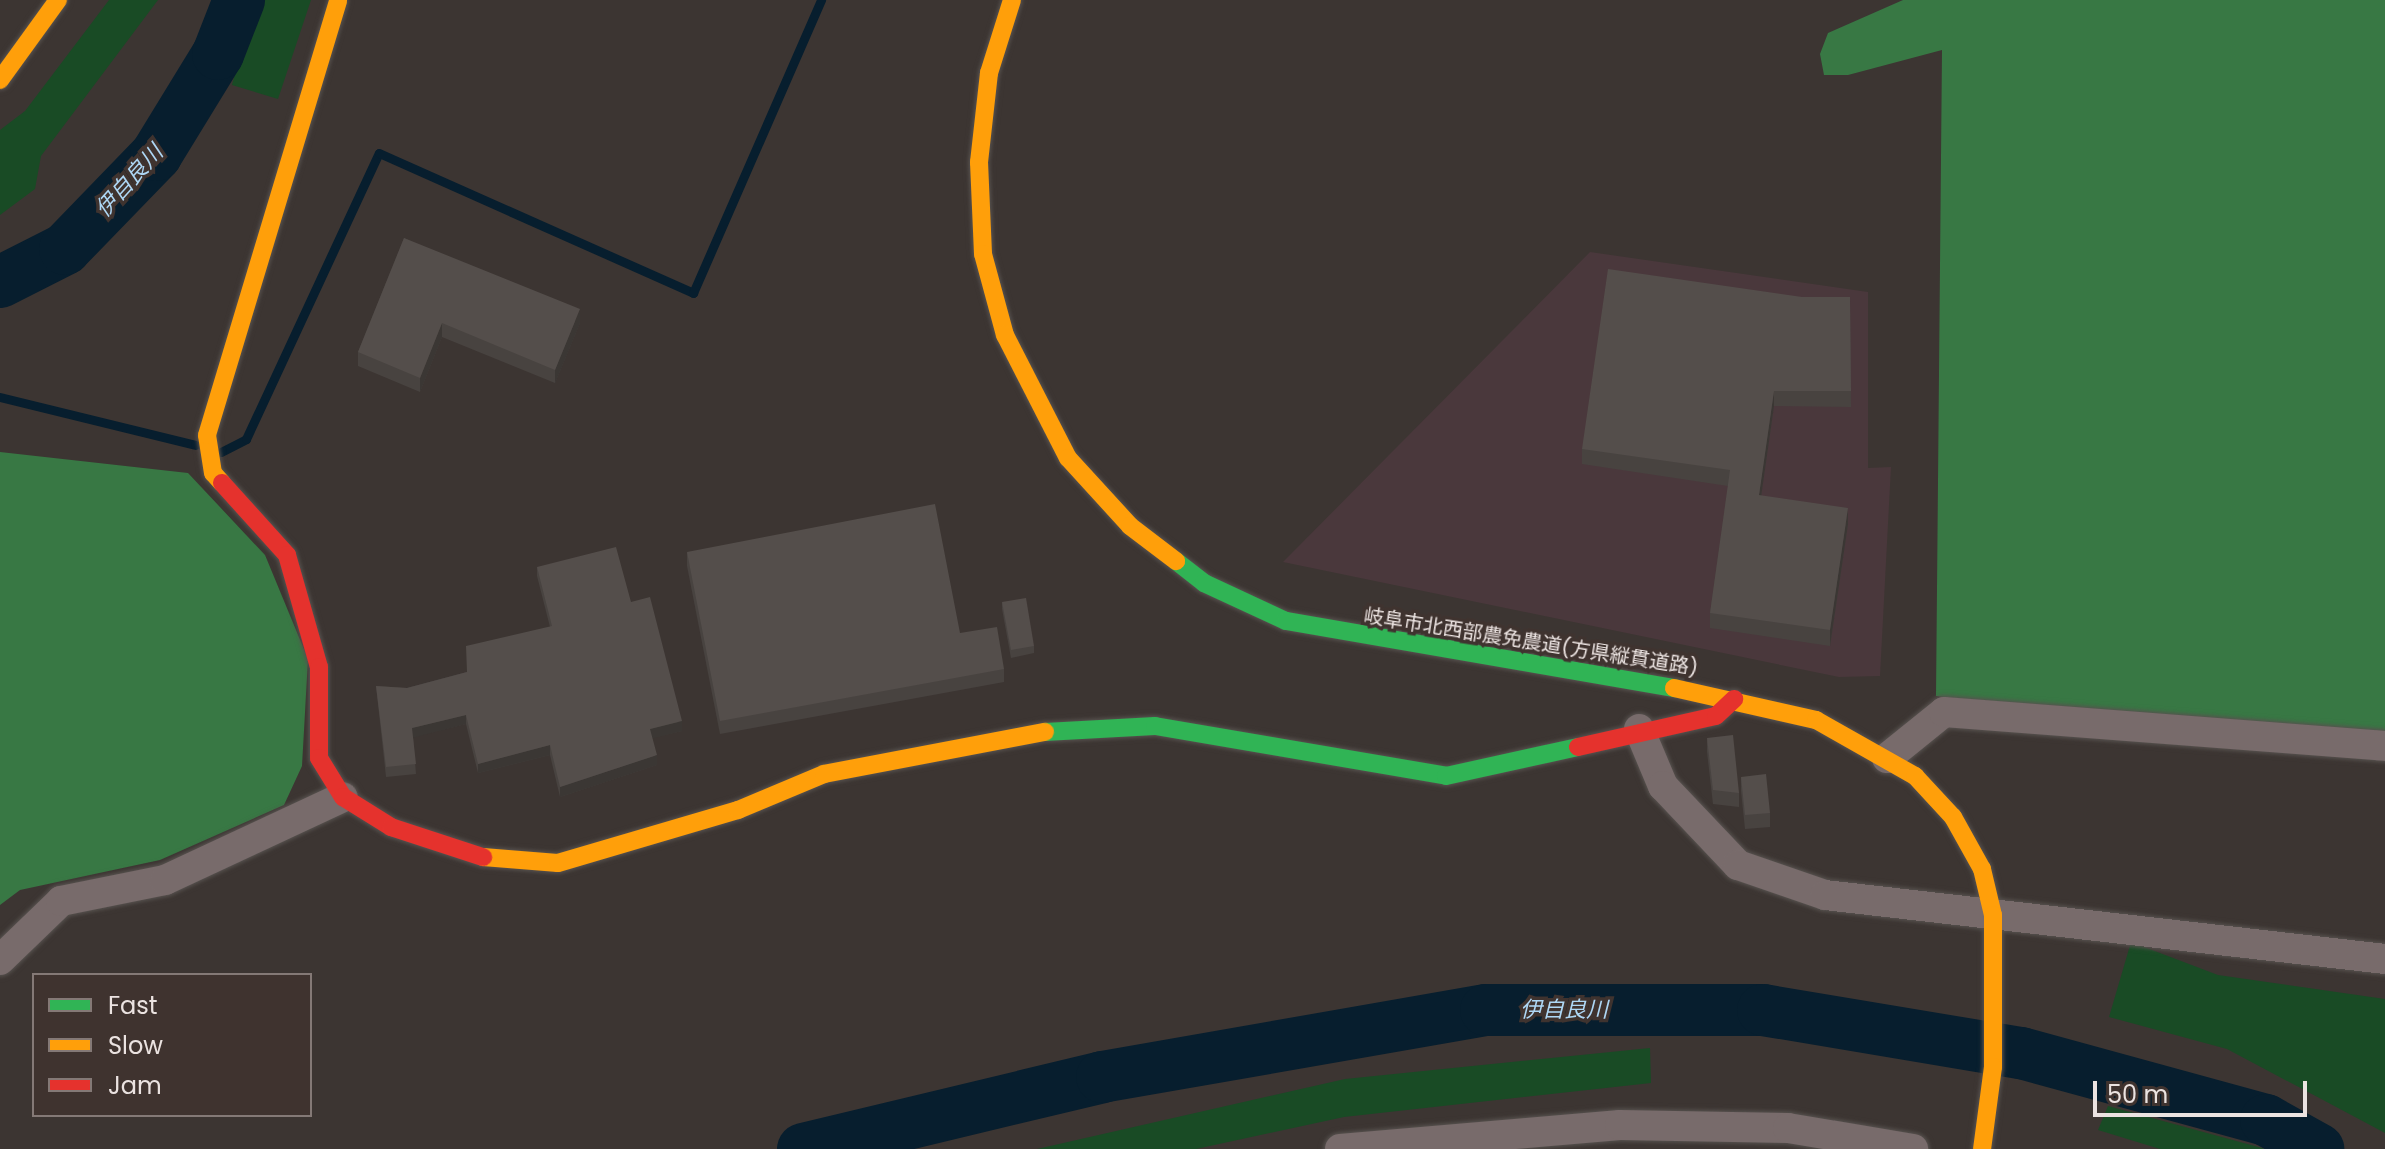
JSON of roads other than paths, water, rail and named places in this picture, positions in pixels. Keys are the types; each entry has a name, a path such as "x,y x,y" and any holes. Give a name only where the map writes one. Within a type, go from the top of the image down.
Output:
{"street":[{"path":"0,80 58,0"},
{"path":"338,0 207,435 213,473 287,555 319,667 319,758 343,797 391,827 466,856 558,863 738,810 824,774 1018,733 1155,726 1446,776 1639,729 1716,716 1734,699"},
{"name":"岐阜市北西部農免農道(方県縦貫道路)","path":"1012,0 987,88 979,162 983,254 1005,335 1034,403 1068,458 1130,526 1204,583 1286,621 1404,647 1734,699 1816,720 1887,758 1953,817 1982,869 1993,915 1993,1067 1982,1149"},
{"path":"1887,758 1944,712 2385,746"},
{"path":"1639,729 1663,786 1738,865 1825,895 2385,959"},
{"path":"0,960 61,901 165,880 343,797"},
{"path":"1340,1149 1620,1125 1788,1128 1913,1149"}],"waterway":[{"name":"伊自良川","path":"0,282 65,249 156,155 218,54 239,0"},
{"path":"221,452 246,439 379,153 693,293 821,0"},
{"path":"0,397 195,445"},
{"name":"伊自良川","path":"803,1149 1102,1077 1486,1010 1763,1010 2021,1053 2266,1120 2318,1149"}]}
